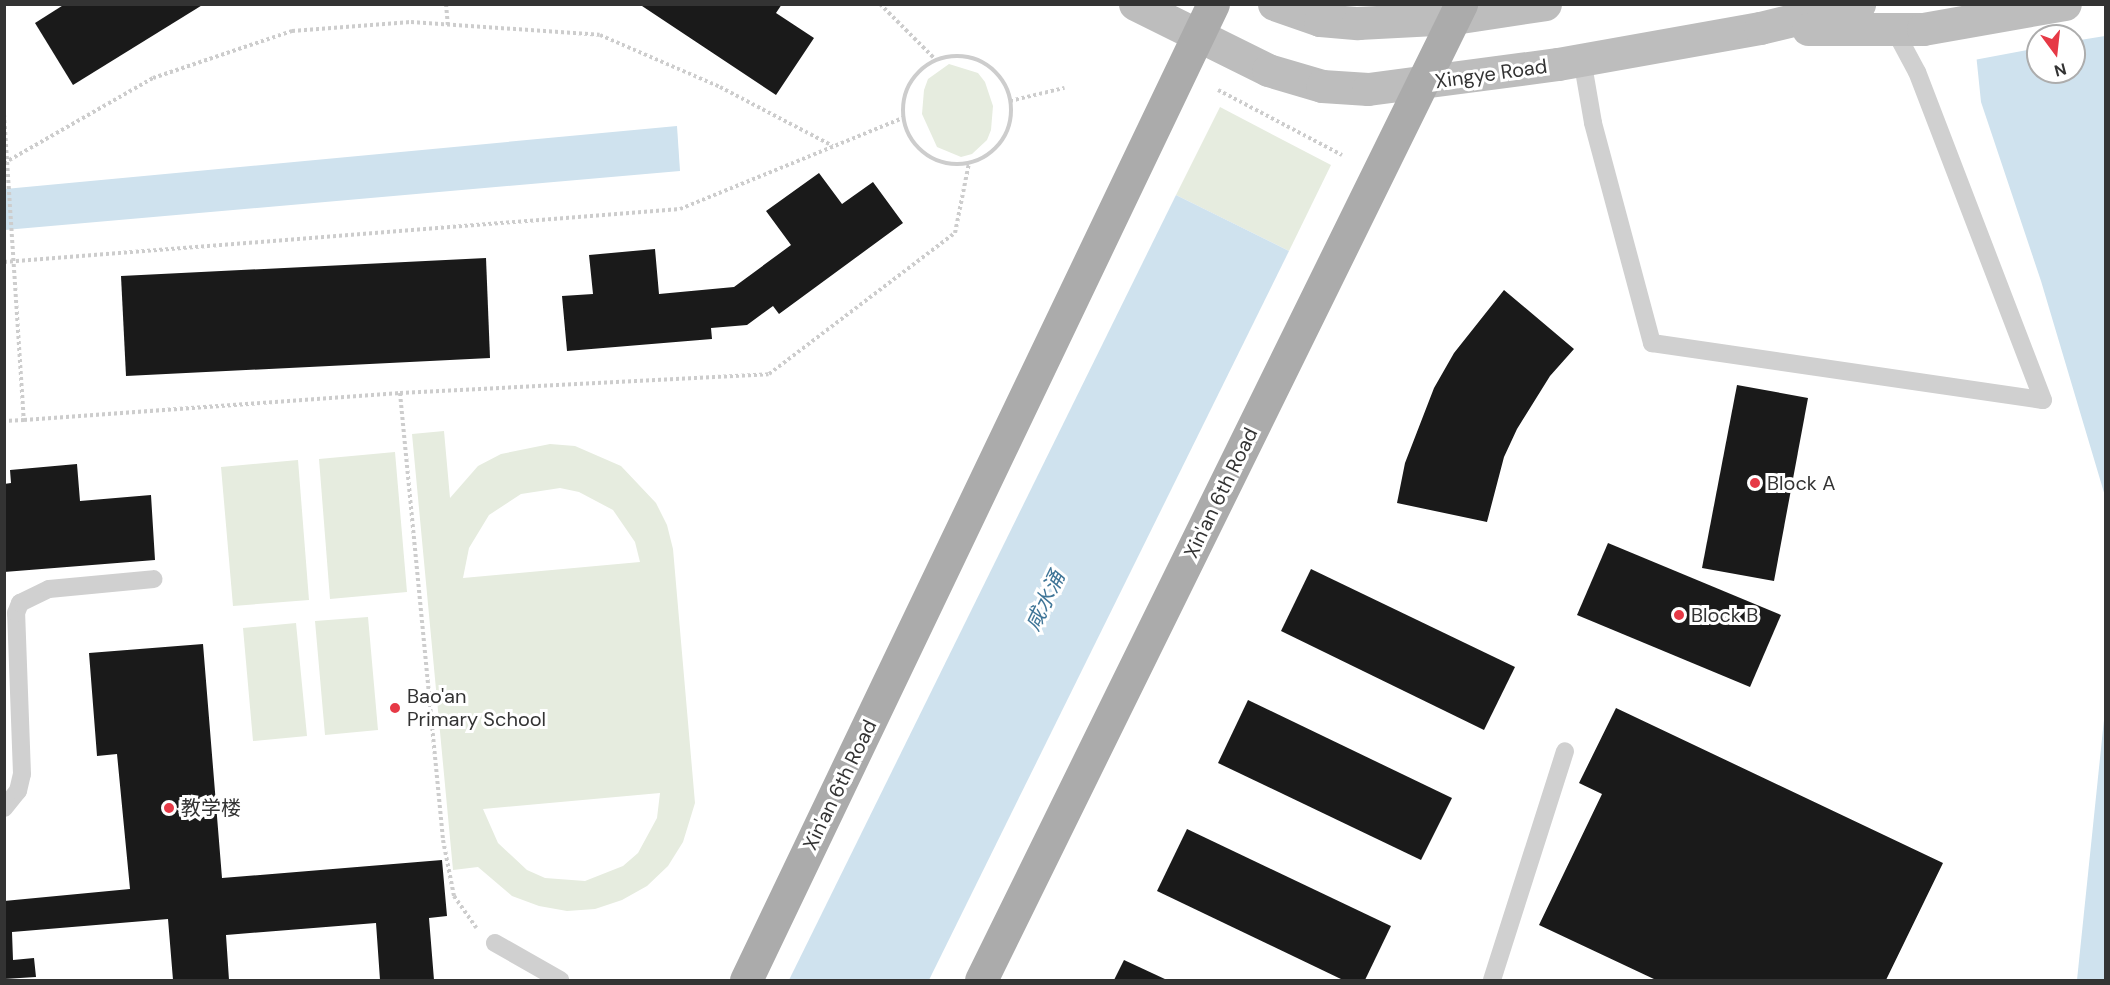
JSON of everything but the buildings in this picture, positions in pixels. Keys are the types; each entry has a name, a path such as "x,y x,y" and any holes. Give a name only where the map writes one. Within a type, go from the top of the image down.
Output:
{"main road":[{"name":"Xingye Road","path":"1136,4 1198,38 1268,70 1322,86 1368,89 1582,59 1760,27 1858,4"},
{"name":"Xin'an 6th Road","path":"746,981 1213,4"},
{"path":"1274,4 1320,20 1358,23 1458,11 1545,4"},
{"path":"1760,27 1895,31 1957,24 2065,4"},
{"name":"Xin'an 6th Road","path":"981,981 1458,11"}],"lane":[{"path":"1582,59 1593,123 1652,343 2043,400 1917,72 1895,31"},
{"path":"4,807 18,791 22,774 16,613 20,603 49,589 154,579"},
{"path":"1492,981 1565,751"},
{"path":"495,943 560,981"}],"path":[{"path":"446,4 448,25"},
{"path":"880,4 936,60"},
{"path":"6,163 153,78 292,31 411,22 600,35 720,87 833,147"},
{"path":"972,58 988,66 1001,79 1010,102 1008,129 999,145 969,164 934,159 919,149 903,118 903,100 910,83 936,60 972,58"},
{"path":"1010,102 1064,88"},
{"path":"1218,90 1342,155"},
{"path":"4,114 6,163 10,180 16,261 24,420"},
{"path":"4,262 680,209 903,118"},
{"path":"4,421 400,393 769,374 955,233 969,164"},
{"path":"400,393 447,868 465,916 495,943"}],"shaded area":[{"path":"949,64 978,73 985,82 993,106 991,130 987,140 972,154 961,157 937,147 922,114 924,90 928,79"},
{"path":"1220,107 1331,165 1289,251 1176,195"},
{"path":"444,431 450,498 478,466 501,454 550,444 575,446 621,466 656,503 667,525 673,549 695,803 683,842 668,866 647,886 622,900 595,909 567,911 539,906 512,896 478,867 453,870 412,434","holes":["560,488 579,492 613,510 635,542 640,562 463,578 469,548 489,515 521,494","660,793 657,818 638,853 623,866 585,881 545,878 527,870 498,843 483,809"]},
{"path":"395,452 407,592 330,599 319,459"},
{"path":"298,460 309,600 233,606 221,467"},
{"path":"368,617 378,730 325,735 315,621"},
{"path":"296,623 307,736 253,741 243,628"}],"water":[{"path":"1971,5 2105,5 2105,496 2041,281 1981,102"},
{"path":"677,126 680,171 5,230 5,189"},
{"name":"咸水涌","path":"1176,195 1289,251 929,980 789,980"},
{"path":"2105,710 2105,980 2077,980"}],"pier":[{"path":"1968,4 2105,5 2105,36 2086,39 2086,24 2026,24 2026,50 1974,60"}],"place":[{"name":"Block A","path":"1755,483"},
{"name":"Block B","path":"1679,615"},
{"name":"Bao'an Primary School","path":"395,708"},
{"name":"教学楼","path":"169,808"}]}
